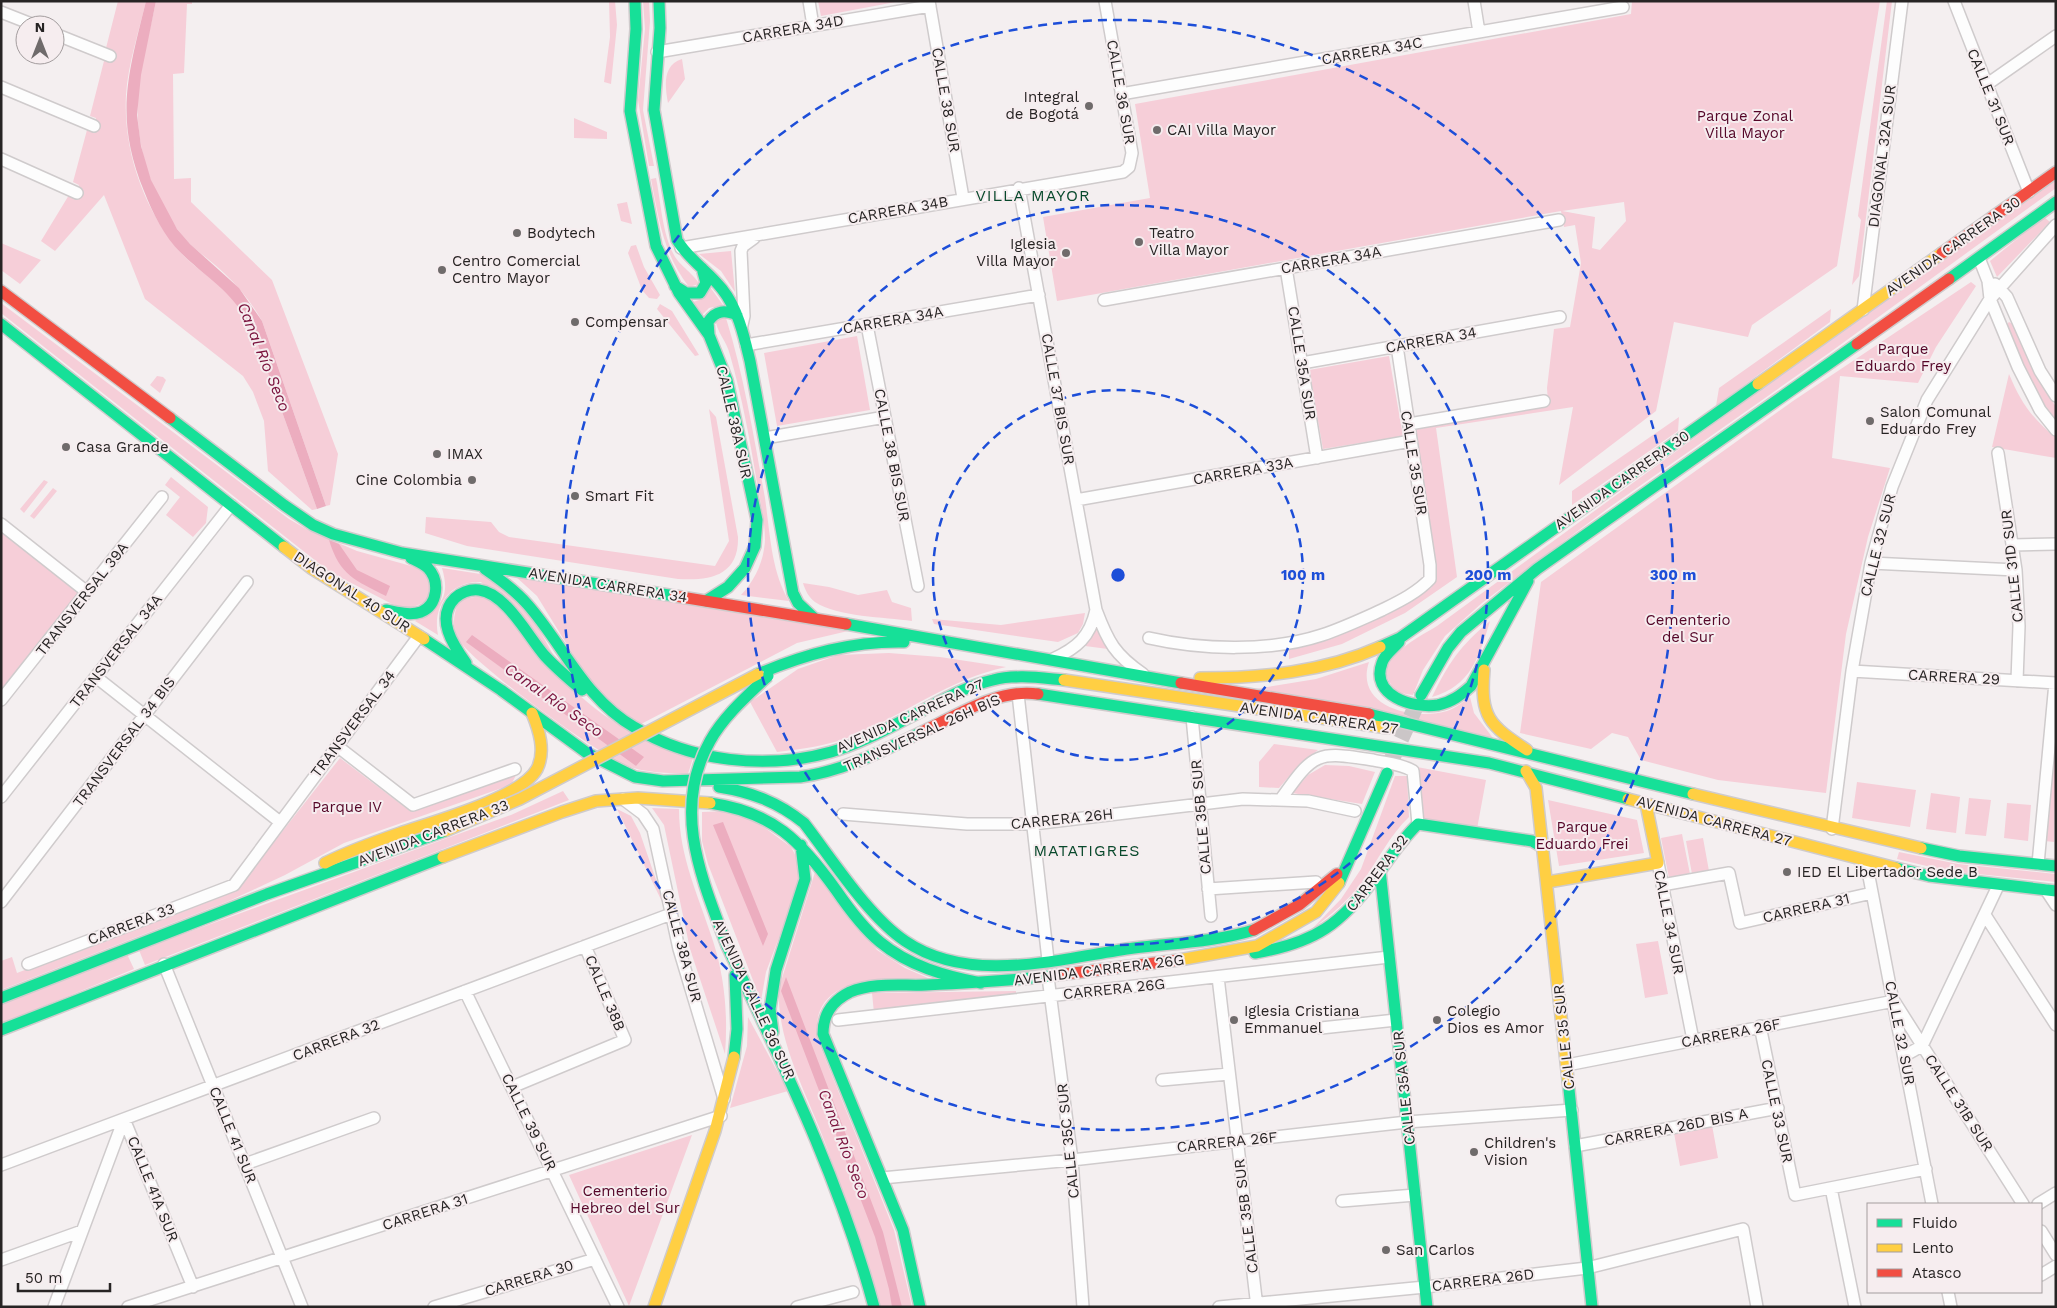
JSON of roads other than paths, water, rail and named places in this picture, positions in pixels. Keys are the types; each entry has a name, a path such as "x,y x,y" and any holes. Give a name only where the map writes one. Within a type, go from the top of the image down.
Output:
{"main road":[{"name":"CALLE 38A SUR","path":"635,1 636,34 629,92 630,111 656,246 675,286 709,335 727,380 758,530 754,552 738,578 726,590 706,601"},
{"path":"659,1 660,19 654,110 675,231 680,248"},
{"name":"AVENIDA CARRERA 30","path":"1148,677 1245,678 1295,673 1356,656 1383,646 1419,626 2056,172"},
{"name":"AVENIDA CARRERA 30","path":"1420,695 1436,667 1461,632 1537,569 2056,202"},
{"name":"CALLE 38A SUR","path":"680,248 723,290 737,315 746,345 765,438 793,592 798,603 814,618"},
{"path":"675,286 686,293 700,293 706,283 702,268"},
{"path":"1,291 313,525 345,539 402,553 426,567 433,576 436,590 432,603 420,612 410,614 375,608"},
{"path":"709,335 708,322 716,312 723,310 737,315"},
{"name":"DIAGONAL 40 SUR","path":"1,324 323,576 471,670 609,766 635,777 677,781"},
{"name":"AVENIDA CARRERA 34","path":"402,553 814,618"},
{"name":"AVENIDA CARRERA 27","path":"479,565 498,576 525,598 586,685 606,708 634,727 671,744 712,756 753,761 790,759 829,752 869,737 967,688 995,679 1025,677 1070,681 1476,740"},
{"path":"1419,626 1394,647 1379,665 1379,686 1392,698 1426,705 1452,702 1467,691 1485,661 1521,591 1537,569"},
{"path":"471,670 453,644 446,622 447,612 456,597 464,591 472,589 482,590 495,596 545,656 606,708"},
{"name":"AVENIDA CARRERA 27","path":"814,618 1148,677 1358,711 1832,829 1959,856 2056,866"},
{"name":"AVENIDA CALLE 36 SUR","path":"874,1307 854,1239 811,1126 777,1050 732,960 704,887 693,848 691,794 699,761 716,730 763,675 792,660 830,647 866,641 972,645"},
{"path":"1485,661 1481,690 1483,709 1498,728 1535,755"},
{"name":"AVENIDA CARRERA 33","path":"1,998 267,894 445,831 520,799 726,688 763,675"},
{"name":"AVENIDA CARRERA 27","path":"1018,694 1044,694 1466,759 1526,771 1646,804 1929,876 1998,886 2051,890"},
{"name":"TRANSVERSAL 26H BIS","path":"677,781 800,777 835,770 860,762 984,703 1018,694"},
{"path":"267,894 354,850 518,788 537,770 541,757 539,732 532,713"},
{"name":"CALLE 35 SUR","path":"1526,771 1536,788 1544,848 1592,1307"},
{"name":"AVENIDA CARRERA 26G","path":"882,1178 826,1040 823,1022 832,1004 858,990 884,986 981,983 1048,977 1215,955 1257,946 1316,912 1336,889 1387,773"},
{"name":"AVENIDA CARRERA 26G","path":"677,781 753,794 770,800 790,812 814,836 880,921 908,944 949,962 988,966 1048,960 1216,938 1254,929 1321,889 1350,859"},
{"name":"AVENIDA CARRERA 33","path":"1,1030 164,964 574,807 606,800 623,799 712,803 733,806 752,812 775,824 801,845 855,916 870,933 889,949 932,972 981,983"},
{"name":"CALLE 34 SUR","path":"1646,804 1658,863"},
{"name":"CARRERA 32","path":"1215,955 1258,953 1310,940 1338,922 1355,904 1408,833 1418,824 1436,825 1532,841 1544,848"},
{"path":"777,1050 770,1009 773,981 803,887 805,869 801,845"},
{"path":"1548,882 1658,863"},
{"name":"CALLE 35A SUR","path":"1380,870 1427,1307"},
{"path":"654,1307 725,1105 732,1078 737,1034 738,999 732,960"},
{"path":"882,1178 903,1230 920,1307"}],"street":[{"path":"809,1 813,26"},
{"name":"CALLE 36 SUR","path":"1105,1 1132,153 1129,167 1115,174"},
{"path":"1474,1 1479,32"},
{"name":"DIAGONAL 32A SUR","path":"1863,310 1902,1"},
{"name":"CALLE 31 SUR","path":"1954,1 2029,192"},
{"name":"CARRERA 34D","path":"658,52 929,4"},
{"name":"CALLE 38 SUR","path":"929,4 963,198"},
{"name":"CARRERA 34C","path":"1121,94 1623,7"},
{"path":"1,12 15,18"},
{"path":"1986,85 2056,36"},
{"path":"65,38 110,56"},
{"path":"1,87 94,126"},
{"path":"1,159 76,193"},
{"name":"CARRERA 34B","path":"680,248 1020,188 1115,174"},
{"name":"CALLE 37 BIS SUR","path":"1020,188 1096,610 1107,639 1114,650 1148,677"},
{"path":"2046,209 2056,218"},
{"name":"CARRERA 34A","path":"1104,300 1558,220"},
{"name":"CALLE 32 SUR","path":"1832,829 1852,671 1871,563 1892,487 1927,400 1990,299 2056,225"},
{"name":"CALLE 38A SUR","path":"741,327 744,316 741,251 743,246 756,236"},
{"path":"1979,258 1988,281 1990,299 2018,367 2040,410 2056,430"},
{"name":"CALLE 35A SUR","path":"1286,268 1317,458"},
{"path":"1988,281 2000,287 2007,297 2040,371 2056,396"},
{"name":"CARRERA 34A","path":"746,345 1039,296"},
{"name":"CARRERA 34","path":"1302,363 1560,316"},
{"name":"CALLE 38 BIS SUR","path":"868,324 918,586"},
{"name":"CALLE 35 SUR","path":"1148,638 1206,646 1236,646 1286,642 1321,636 1397,602 1423,586 1430,579 1430,565 1397,346"},
{"path":"1409,424 1544,401"},
{"path":"765,438 885,417"},
{"name":"CARRERA 33A","path":"1076,500 1411,442"},
{"name":"CALLE 31D SUR","path":"1998,453 2016,570 2019,626 2017,681"},
{"name":"TRANSVERSAL 39A","path":"1,700 162,497"},
{"name":"TRANSVERSAL 34A","path":"1,797 231,505"},
{"path":"1,524 87,592"},
{"path":"2012,545 2056,544"},
{"path":"1871,563 2016,570"},
{"name":"TRANSVERSAL 34 BIS","path":"1,902 247,582"},
{"name":"CALLE 37 BIS SUR","path":"1053,660 1073,650 1082,642 1090,631 1096,610"},
{"name":"TRANSVERSAL 34","path":"234,885 419,636"},
{"name":"CARRERA 29","path":"1852,671 2055,683"},
{"path":"96,677 280,822"},
{"path":"2038,864 2055,683"},
{"path":"1018,694 1048,960"},
{"name":"CALLE 35B SUR","path":"1192,717 1211,916"},
{"path":"337,746 413,805 515,769"},
{"path":"1281,799 1295,779 1312,761 1324,756 1336,754 1378,761 1407,767 1413,772 1418,824"},
{"name":"CALLE 38A SUR","path":"623,799 637,808 653,829 671,914 725,1105"},
{"name":"CARRERA 26H","path":"843,814 967,824 1033,824 1243,799 1308,800 1355,811"},
{"name":"CALLE 32 SUR","path":"1866,861 1932,1203"},
{"name":"CALLE 34 SUR","path":"1658,863 1692,1040"},
{"name":"CARRERA 31","path":"1662,885 1730,873 1740,923 1872,893"},
{"path":"1208,889 1316,882"},
{"name":"CARRERA 33","path":"28,964 234,885"},
{"path":"1904,1056 1922,1046 1998,886"},
{"path":"2051,890 2056,905"},
{"name":"CARRERA 32","path":"1,1165 671,914"},
{"path":"1985,915 2056,1024"},
{"name":"CALLE 38B","path":"512,1087 625,1040 585,946"},
{"name":"CARRERA 26G","path":"838,1020 1390,957"},
{"name":"CALLE 41 SUR","path":"164,964 302,1307"},
{"name":"CALLE 35C SUR","path":"1048,977 1072,1160 1083,1307"},
{"name":"CALLE 35B SUR","path":"1218,977 1256,1305"},
{"name":"CALLE 39 SUR","path":"465,991 618,1307"},
{"name":"CARRERA 26F","path":"1567,1065 1894,1001"},
{"name":"CALLE 31B SUR","path":"1894,1001 2022,1203"},
{"path":"1321,1028 1396,1020"},
{"name":"CALLE 33 SUR","path":"1760,1026 1795,1195 1831,1188"},
{"path":"1162,1080 1229,1074"},
{"name":"CARRERA 26D BIS A","path":"1575,1146 1778,1108"},
{"name":"CARRERA 26F","path":"882,1178 1072,1160 1407,1122 1572,1110"},
{"name":"CARRERA 31","path":"128,1307 721,1116"},
{"path":"245,1164 374,1118"},
{"path":"54,1307 124,1119"},
{"name":"CALLE 41A SUR","path":"124,1119 193,1287"},
{"path":"1855,1307 1831,1188 1926,1169"},
{"path":"2040,1203 2056,1193"},
{"path":"1342,1201 1415,1195"},
{"name":"CARRERA 26D","path":"1219,1307 1256,1305 1587,1268 1743,1229 1757,1307"},
{"path":"1,1260 82,1231"},
{"path":"2042,1233 2056,1255"},
{"name":"CARRERA 30","path":"434,1307 596,1259"},
{"path":"2042,1274 2056,1266"},
{"path":"797,1307 853,1292"},
{"path":"1948,1293 1951,1307"}],"water":[{"name":"Canal Río Seco","path":"146,1 156,1 141,75 137,115 141,146 151,180 177,229 190,244 239,288 262,321 326,506 317,509 254,334 246,319 231,298 181,253 169,239 151,208 144,191 129,140 127,96 134,51"},
{"path":"329,540 339,544 357,570 390,586 386,596 350,576 338,562"},
{"name":"Canal Río Seco","path":"472,635 644,757 636,766 466,642"},
{"path":"723,822 768,934 763,946 713,825"},
{"name":"Canal Río Seco","path":"786,977 883,1232 902,1307 892,1307 875,1237 781,991"}],"tunnel":[{"path":"1391,761 1421,695"}],"place":[{"name":"Integral de Bogotá","path":"1089,106"},
{"name":"CAI Villa Mayor","path":"1157,130"},
{"name":"Bodytech","path":"517,233"},
{"name":"Teatro Villa Mayor","path":"1139,242"},
{"name":"Iglesia Villa Mayor","path":"1066,253"},
{"name":"Centro Comercial Centro Mayor","path":"442,270"},
{"name":"Compensar","path":"575,322"},
{"name":"Salon Comunal Eduardo Frey","path":"1870,421"},
{"name":"Casa Grande","path":"66,447"},
{"name":"IMAX","path":"437,454"},
{"name":"Cine Colombia","path":"472,480"},
{"name":"Smart Fit","path":"575,496"},
{"name":"IED El Libertador Sede B","path":"1787,872"},
{"name":"Iglesia Cristiana Emmanuel","path":"1234,1020"},
{"name":"Colegio Dios es Amor","path":"1437,1020"},
{"name":"Children's Vision","path":"1474,1152"},
{"name":"San Carlos","path":"1386,1250"}],"district":[{"name":"VILLA MAYOR","path":"1033,195"},
{"name":"MATATIGRES","path":"1087,850"}],"park label":[{"name":"Parque Zonal Villa Mayor","path":"1745,124"},
{"name":"Parque Eduardo Frey","path":"1903,358"},
{"name":"Cementerio del Sur","path":"1688,628"},
{"name":"Parque IV","path":"347,807"},
{"name":"Parque Eduardo Frei","path":"1582,836"},
{"name":"Cementerio Hebreo del Sur","path":"625,1200"}]}
